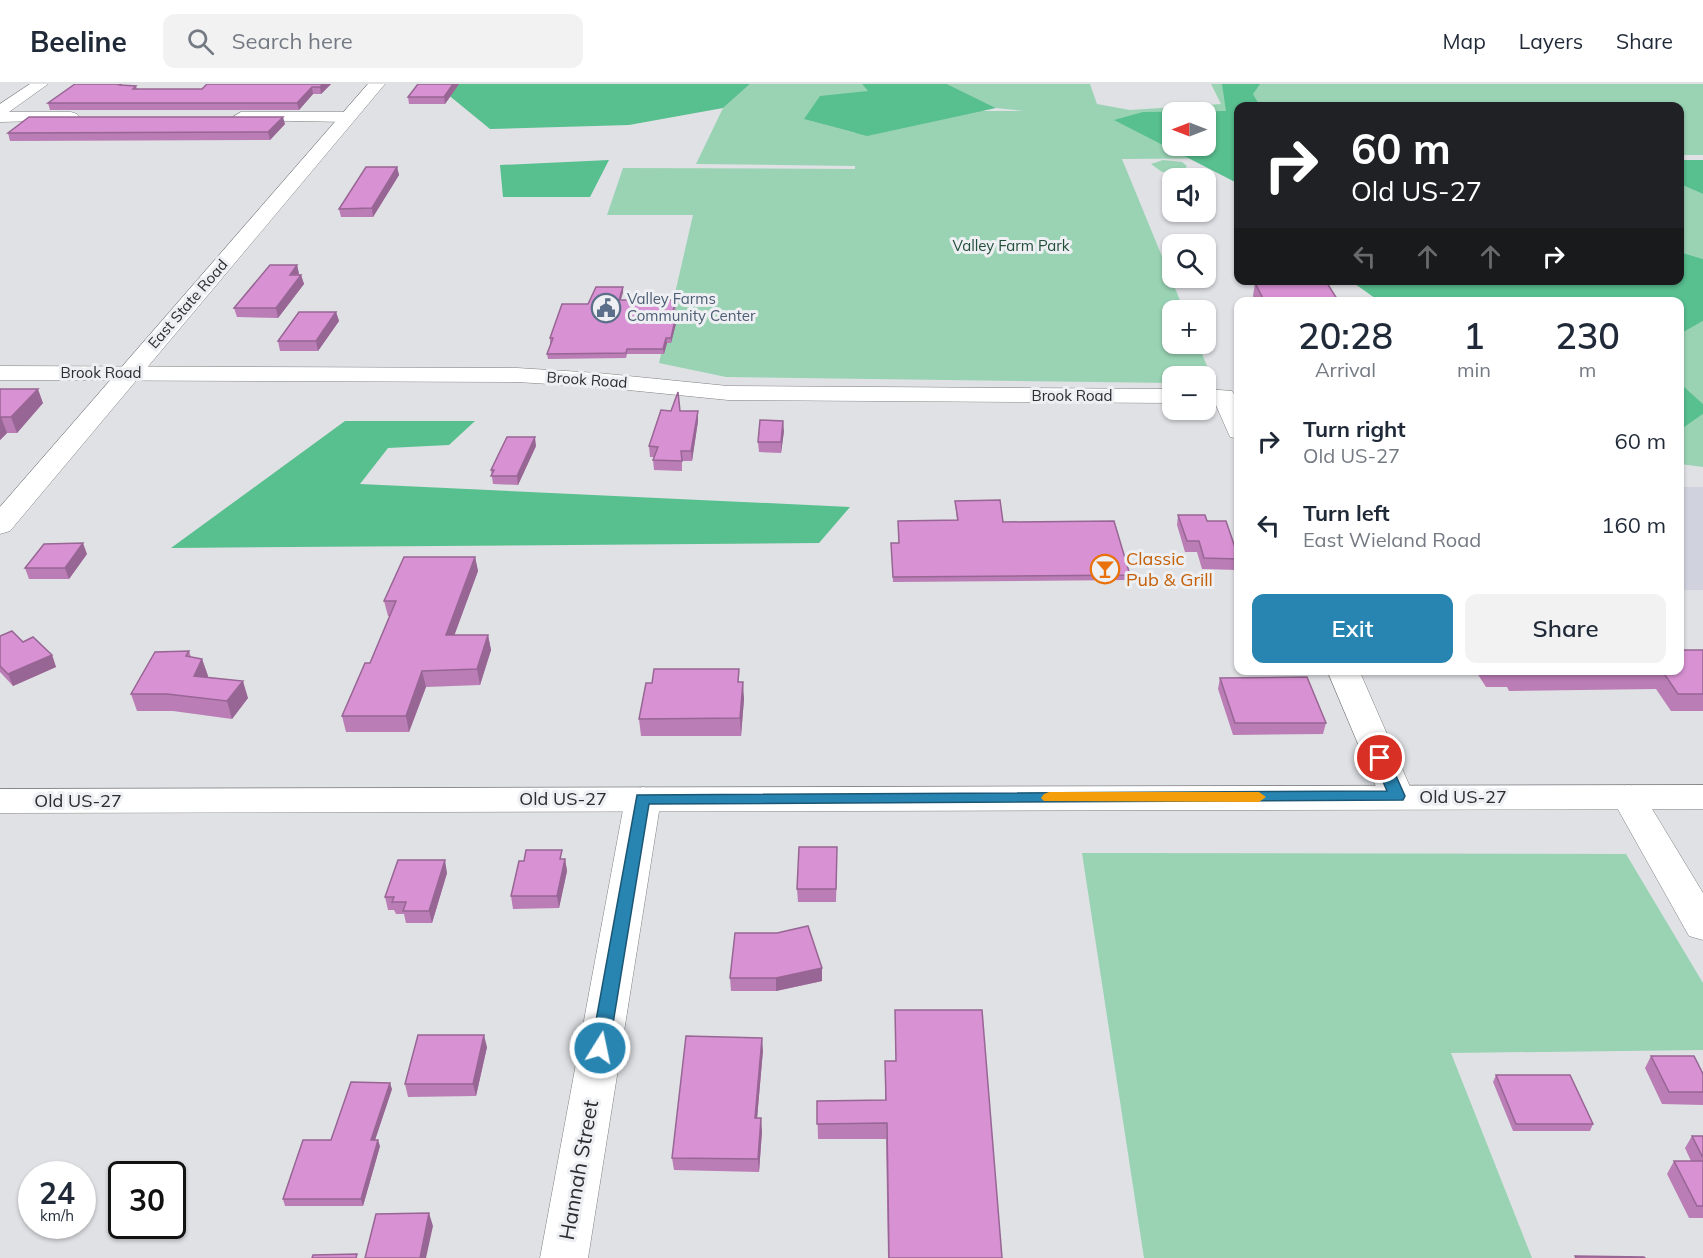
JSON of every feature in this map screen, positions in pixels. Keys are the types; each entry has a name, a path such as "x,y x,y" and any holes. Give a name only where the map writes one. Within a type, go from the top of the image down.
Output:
{"street":[{"path":"0,111 40,84"},
{"name":"East State Road","path":"0,525 377,84"},
{"path":"0,117 93,117"},
{"path":"220,117 348,117"},
{"name":"Brook Road","path":"0,372 517,375 598,380 728,393 1162,396"},
{"path":"1216,398 1234,424"},
{"path":"1345,675 1397,796"},
{"path":"1628,797 1703,926"},
{"name":"Old US-27","path":"0,801 1703,797"},
{"name":"Hannah Street","path":"564,1258 643,799"}],"shaded area":[{"path":"1684,487 1703,487 1703,590 1684,590"}],"green space":[{"path":"435,84 750,84 723,108 629,125 490,129"},
{"name":"Valley Farm Park","path":"750,84 862,84 869,91 805,119 855,133 855,111 1024,111 996,108 947,84 1090,84 1097,104 1130,110 1162,108 1162,156 1216,156 1216,104 1221,104 1211,84 1703,84 1703,155 1684,155 1684,102 1234,102 1234,158 1122,159 1162,256 1162,288 1175,288 1180,300 1162,300 1162,354 1202,354 1207,366 1162,366 1162,383 726,377 659,363 693,215 607,215 623,168 855,169 855,166 696,164 723,108"},
{"path":"862,84 947,84 996,108 867,136 804,119 820,96 868,91"},
{"path":"1222,84 1260,84 1253,94 1258,102 1234,102 1234,181 1216,172 1216,168 1208,168 1184,156 1216,156 1216,111 1226,111"},
{"path":"1143,112 1162,112 1162,145 1114,120"},
{"path":"609,160 590,197 503,197 500,165"},
{"path":"1163,160 1182,162 1187,166 1186,168 1162,168 1162,172 1151,164"},
{"path":"1684,160 1703,160 1703,194 1684,186"},
{"path":"1684,186 1703,194 1703,259 1684,253"},
{"path":"1684,253 1703,259 1703,321 1684,332 1684,297 1373,297 1357,285 1684,285"},
{"path":"1703,321 1703,404 1684,387 1684,332"},
{"path":"1684,387 1703,404 1703,414 1684,427"},
{"path":"1703,414 1703,467 1684,465 1684,427"},
{"path":"345,421 475,421 449,445 388,448 360,484 850,507 819,543 171,548"},
{"path":"1082,853 1626,854 1703,983 1703,1050 1451,1053 1532,1258 1144,1258"}],"building":[{"path":"75,84 136,86 133,89 202,89 207,84 323,84 320,87 312,87 297,103 48,103"},
{"path":"418,84 453,84 444,97 408,97"},
{"path":"29,117 283,117 268,132 8,133"},
{"path":"366,167 397,167 372,208 339,209"},
{"path":"270,265 297,265 290,275 301,275 276,308 234,308"},
{"path":"1256,285 1328,285 1336,297 1262,297"},
{"path":"596,287 623,287 619,300 676,300 673,311 677,311 671,338 666,338 663,349 627,349 626,353 547,354 562,304 588,304"},
{"path":"299,312 336,312 316,341 278,341"},
{"path":"0,389 38,389 11,417 0,418"},
{"path":"678,392 680,411 698,411 691,451 681,451 682,461 653,460 658,447 649,446 661,410 671,411"},
{"path":"760,420 783,421 781,442 758,442"},
{"path":"507,437 535,437 517,476 491,476 494,470 491,470"},
{"path":"1000,500 1003,522 1114,521 1130,575 893,577 891,543 899,543 898,521 958,520 955,501"},
{"path":"1178,515 1205,515 1207,521 1226,521 1234,544 1234,559 1204,558 1199,541 1187,541"},
{"path":"83,543 65,568 25,568 44,544"},
{"path":"404,557 475,557 446,635 488,635 477,669 422,671 406,716 342,716 365,663 370,663 396,601 384,601"},
{"path":"12,631 23,642 33,637 52,655 8,674 0,666 0,636"},
{"path":"1684,650 1703,650 1703,694 1678,694 1665,675 1684,675"},
{"path":"189,651 186,656 202,659 194,676 243,681 227,701 167,694 131,694 155,652"},
{"path":"654,669 739,669 738,682 743,682 740,718 639,719 646,683 652,683"},
{"path":"1307,677 1326,723 1235,723 1220,678"},
{"path":"799,847 837,847 836,889 797,889"},
{"path":"526,850 562,850 560,859 565,859 557,896 511,896 519,861 524,861"},
{"path":"398,860 445,860 429,911 403,911 406,902 392,902 394,897 385,897"},
{"path":"808,926 822,968 776,978 730,978 735,933 777,933"},
{"path":"895,1010 982,1010 1002,1258 889,1258 887,1123 817,1124 817,1101 886,1100 885,1061 896,1061"},
{"path":"418,1035 484,1035 473,1084 405,1084"},
{"path":"686,1036 762,1038 755,1118 761,1118 758,1159 672,1158"},
{"path":"1651,1056 1694,1056 1703,1074 1703,1092 1669,1092"},
{"path":"1496,1075 1570,1075 1593,1124 1516,1124"},
{"path":"351,1082 390,1083 371,1140 378,1140 361,1199 283,1199 303,1140 331,1140"},
{"path":"1692,1136 1703,1136 1703,1158"},
{"path":"1674,1161 1703,1161 1703,1206 1697,1206"},
{"path":"429,1213 420,1258 365,1258 376,1214"},
{"path":"357,1254 356,1258 312,1258 313,1255"},
{"path":"1575,1256 1644,1257 1645,1258 1576,1258"}],"slow traffic":[{"path":"1049,798 1259,797"}],"place":[{"name":"Valley Farms Community Center","path":"606,308"},
{"name":"Classic Pub & Grill","path":"1105,569"}],"route":[{"path":"600,1048 643,799 1397,796 1380,758"}]}
